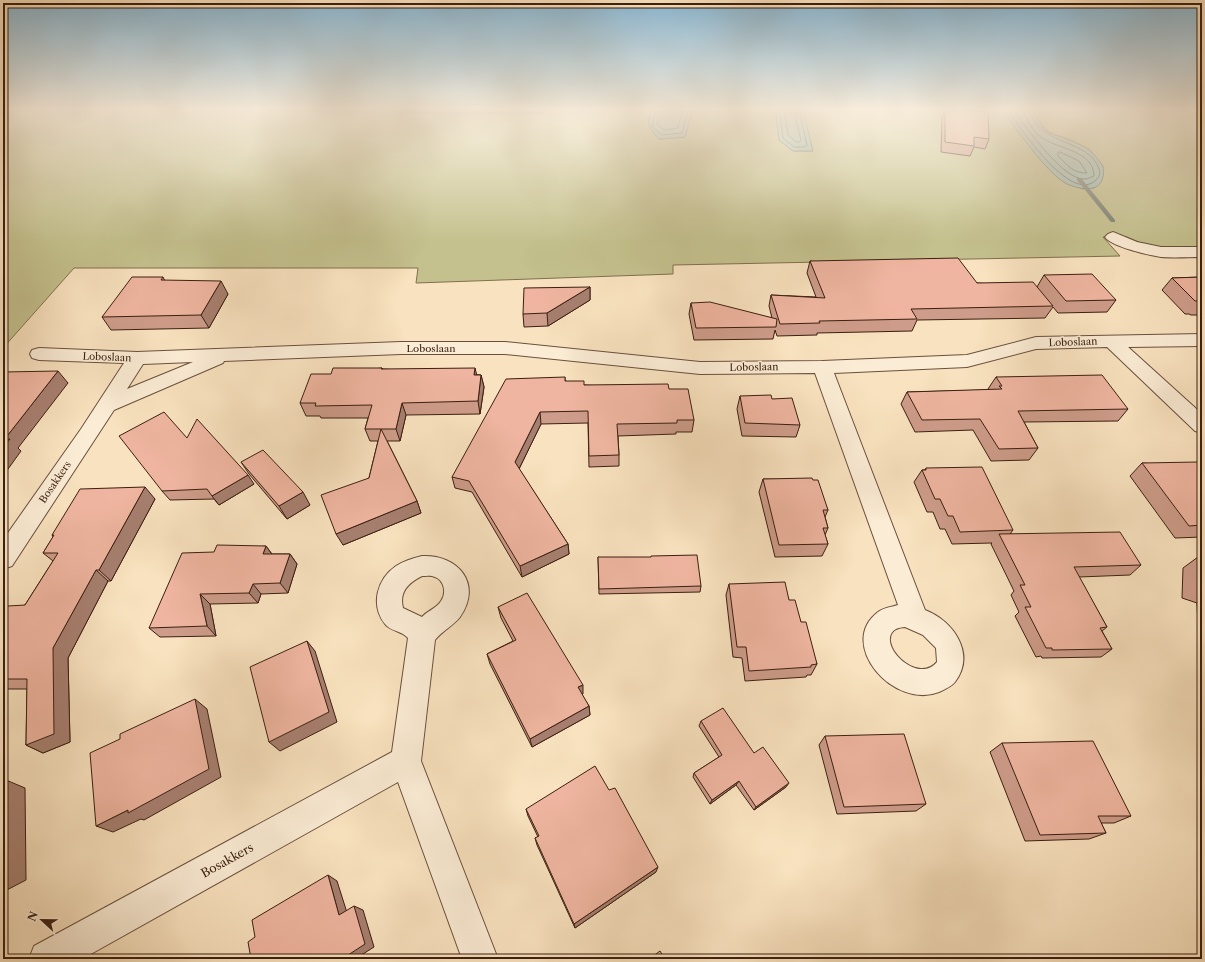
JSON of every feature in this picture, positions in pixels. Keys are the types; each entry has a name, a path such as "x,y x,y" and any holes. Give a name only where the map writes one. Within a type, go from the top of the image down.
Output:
{"street":[{"path":"1113,237 1132,245 1161,252 1202,252"},
{"name":"Loboslaan","path":"39,354 137,358 401,348 505,348 700,368 822,367 967,361 1036,344 1202,340"},
{"name":"Loboslaan","path":"1111,341 1202,426"},
{"name":"Bosakkers","path":"109,406 227,354"},
{"name":"Bosakkers","path":"3,559 81,444 109,406 137,358"},
{"path":"822,367 915,617"},
{"path":"422,635 406,761 480,959"},
{"name":"Bosakkers","path":"47,959 406,761"}],"shaded area":[{"path":"3,153 1037,153 1052,172 1082,189 1094,188 1103,166 1092,153 1202,153 1202,247 1160,247 1143,244 1127,237 1103,237 1120,256 673,265 673,274 416,283 418,268 74,268 3,348"}],"water":[{"path":"1035,153 1092,153 1103,166 1104,174 1101,182 1093,188 1088,189 1077,187 1067,184 1059,179"}],"building":[{"path":"958,258 977,283 1033,282 1053,306 911,309 917,319 819,321 820,323 780,324 771,295 825,298 810,261"},
{"path":"1092,274 1116,300 1066,301 1044,275"},
{"path":"132,277 163,277 161,280 221,281 201,315 102,317"},
{"path":"1202,277 1202,303 1195,301 1172,278"},
{"path":"590,287 547,313 523,314 524,288"},
{"path":"710,302 777,319 776,327 696,328 691,303"},
{"path":"333,368 475,368 474,375 481,375 478,401 402,403 396,429 365,429 372,405 315,406 316,403 300,403 311,374 331,374"},
{"path":"58,371 4,440 10,439 3,448 3,372"},
{"path":"1102,375 1128,409 1018,411 1038,448 999,449 980,419 922,420 907,392 1002,389 999,386 1002,386 996,377"},
{"path":"565,377 565,381 584,381 584,385 668,384 669,389 688,389 694,420 677,420 677,423 617,424 619,455 589,456 588,411 540,412 515,462 568,544 520,566 469,481 452,477 506,379"},
{"path":"771,395 772,399 792,398 800,425 745,423 740,396"},
{"path":"164,412 187,438 197,419 248,475 212,496 207,489 162,491 119,436"},
{"path":"381,429 417,501 336,534 321,495 369,478"},
{"path":"263,450 303,492 279,506 241,462"},
{"path":"1198,462 1202,467 1202,525 1189,526 1142,463"},
{"path":"982,467 1013,530 960,532 953,516 948,516 940,499 935,499 922,470 926,470 926,468"},
{"path":"812,478 813,480 818,480 828,510 823,510 828,528 823,528 828,544 779,545 763,479"},
{"path":"145,487 99,570 96,570 53,648 54,734 26,745 27,679 3,679 3,613 8,606 25,605 58,553 43,553 54,535 52,535 80,489"},
{"path":"1120,532 1141,565 1074,567 1107,627 1100,628 1112,649 1052,650 1052,648 1046,648 1025,607 1031,607 1020,585 1025,585 999,534"},
{"path":"217,545 266,546 263,554 290,554 280,583 253,584 249,593 200,594 207,626 149,628 182,553 214,552"},
{"path":"697,555 701,586 599,589 598,557"},
{"path":"1198,557 1202,558 1202,588 1198,586"},
{"path":"785,582 789,600 795,600 801,622 806,622 817,664 811,665 811,667 749,671 746,647 737,647 729,584"},
{"path":"527,593 583,685 578,687 589,706 530,739 487,654 516,640 498,607"},
{"path":"307,641 329,712 269,742 250,667"},
{"path":"195,699 209,769 128,813 128,810 96,826 90,753 120,739 120,734"},
{"path":"723,708 754,753 763,747 789,783 756,807 739,781 712,800 694,773 722,755 701,721"},
{"path":"904,734 926,804 844,807 825,736"},
{"path":"1093,741 1131,816 1098,816 1106,833 1040,835 1002,743"},
{"path":"595,766 609,790 615,788 658,867 574,924 535,838 539,836 526,809"},
{"path":"6,780 6,875 3,876 3,781"},
{"path":"328,875 339,915 354,906 365,944 342,959 251,959 248,942 255,937 252,920"},
{"path":"660,951 665,959 649,959"}],"waterway":[{"path":"1079,179 1113,221"}]}
